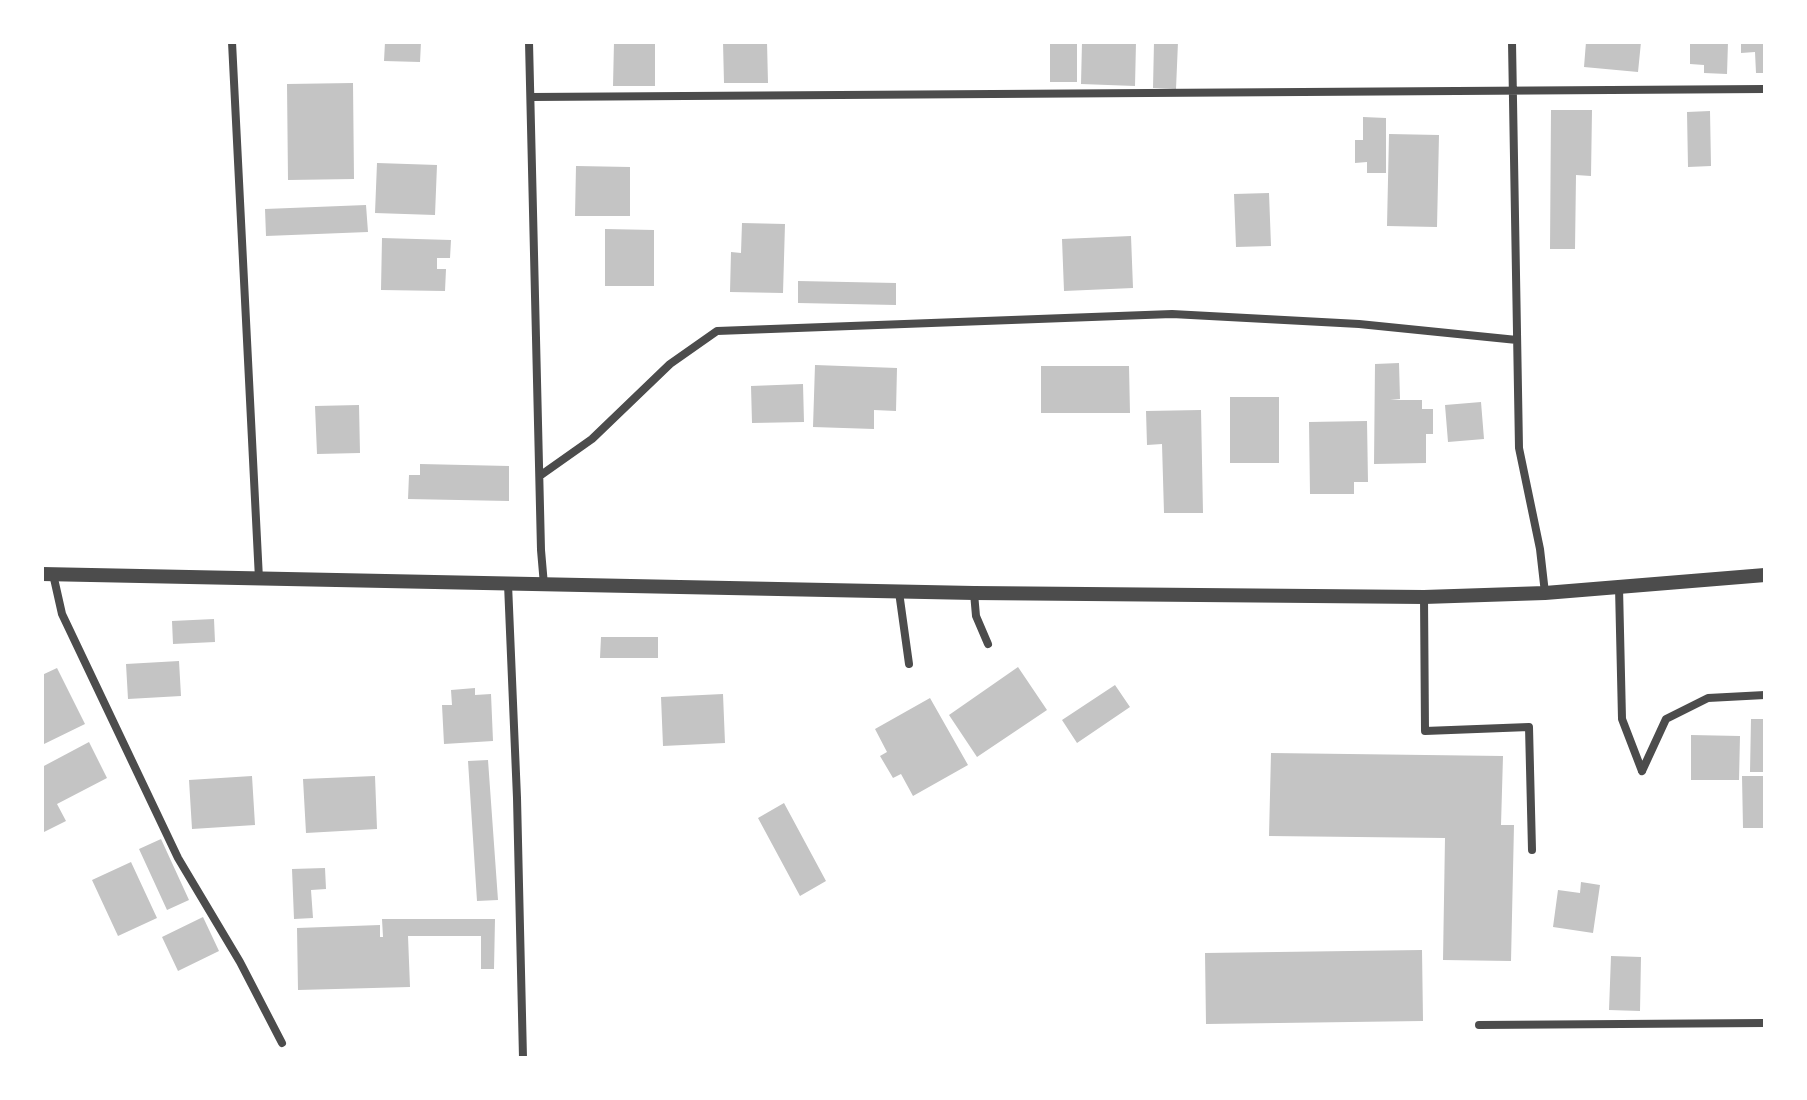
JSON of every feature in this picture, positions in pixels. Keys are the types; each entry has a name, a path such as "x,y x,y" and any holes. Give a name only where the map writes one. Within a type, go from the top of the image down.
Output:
{"street":[{"path":"232,42 259,580"},
{"path":"529,42 544,585"},
{"path":"1512,42 1519,448 1540,549 1545,593"},
{"path":"531,97 1765,89"},
{"path":"541,475 592,439 670,364 717,331 1172,314 1359,324 1517,340"},
{"path":"282,1043 240,962 178,858 62,614 48,574 899,592 1424,597 1545,593 1765,575"},
{"path":"508,584 523,1058"},
{"path":"1619,587 1622,719 1642,771 1666,719 1708,698 1765,695"},
{"path":"899,592 909,664"},
{"path":"974,593 976,616 988,644"},
{"path":"1424,597 1425,731 1529,727 1532,850"},
{"path":"1479,1025 1765,1023"}],"building":[{"path":"385,42 421,42 420,62 384,61"},
{"path":"614,42 655,42 655,86 613,86"},
{"path":"723,42 767,42 768,83 724,83"},
{"path":"1050,42 1077,42 1077,82 1050,82"},
{"path":"1082,42 1136,42 1135,86 1081,84"},
{"path":"1154,42 1178,42 1176,89 1153,88"},
{"path":"1586,42 1641,42 1638,72 1584,67"},
{"path":"1690,42 1728,42 1727,74 1704,73 1704,65 1690,64"},
{"path":"1741,42 1765,42 1765,73 1756,73 1755,52 1741,53"},
{"path":"353,83 354,179 288,180 287,84"},
{"path":"1551,110 1592,110 1591,176 1576,175 1575,249 1550,249"},
{"path":"1710,111 1711,166 1688,167 1687,112"},
{"path":"1363,117 1386,118 1386,173 1367,173 1367,162 1355,163 1355,140 1363,140"},
{"path":"1389,134 1439,135 1437,227 1387,226"},
{"path":"377,163 437,165 435,215 375,213"},
{"path":"576,166 630,167 630,216 575,216"},
{"path":"1269,193 1271,246 1236,247 1234,194"},
{"path":"366,205 368,232 266,236 265,209"},
{"path":"742,223 785,224 783,293 730,292 731,252 741,253"},
{"path":"605,229 654,230 654,286 605,286"},
{"path":"1131,236 1133,288 1064,291 1062,239"},
{"path":"382,238 451,240 450,258 437,258 437,269 446,269 445,291 381,290"},
{"path":"798,281 896,283 896,305 798,303"},
{"path":"1399,363 1400,399 1390,400 1422,400 1422,409 1433,409 1433,434 1426,434 1426,463 1374,464 1375,364"},
{"path":"815,365 897,368 896,411 874,410 874,429 813,427"},
{"path":"1041,366 1129,366 1130,413 1041,413"},
{"path":"803,384 804,422 752,423 751,386"},
{"path":"1230,397 1279,397 1279,463 1230,463"},
{"path":"1481,402 1484,439 1448,442 1445,405"},
{"path":"359,405 360,453 317,454 315,406"},
{"path":"1201,410 1203,513 1164,513 1162,444 1147,445 1146,411"},
{"path":"1367,421 1368,482 1354,482 1354,494 1310,494 1309,422"},
{"path":"420,464 509,466 509,501 408,499 409,475 420,475"},
{"path":"214,619 215,642 173,644 172,621"},
{"path":"601,637 658,637 658,658 600,658"},
{"path":"179,661 181,696 128,699 126,664"},
{"path":"1018,667 1047,710 977,757 949,715"},
{"path":"57,668 85,724 42,745 42,675"},
{"path":"1115,685 1130,707 1077,743 1062,720"},
{"path":"475,688 475,695 491,694 493,741 444,744 442,705 452,705 451,690"},
{"path":"723,694 725,743 663,746 661,697"},
{"path":"930,698 968,765 913,796 901,774 893,778 880,756 887,752 875,729"},
{"path":"1751,719 1765,719 1765,772 1750,772"},
{"path":"1691,735 1740,736 1739,780 1691,780"},
{"path":"89,742 107,778 57,804 66,821 42,833 42,767"},
{"path":"1271,753 1503,756 1501,825 1514,825 1511,961 1443,960 1445,838 1269,836"},
{"path":"488,760 498,900 477,901 468,761"},
{"path":"252,776 255,825 192,829 189,780"},
{"path":"375,776 377,829 306,833 303,779"},
{"path":"1742,776 1763,776 1763,828 1743,828"},
{"path":"784,803 826,881 800,896 758,818"},
{"path":"161,839 189,900 167,910 139,849"},
{"path":"131,862 157,918 118,936 92,880"},
{"path":"325,868 326,889 311,890 313,918 294,919 292,869"},
{"path":"1581,882 1600,885 1593,933 1553,927 1558,890 1580,893"},
{"path":"203,917 219,951 178,971 162,937"},
{"path":"382,919 495,919 494,969 481,969 481,936 408,936 410,987 298,990 297,928 380,925 380,937 383,937"},
{"path":"1422,950 1423,1021 1206,1024 1205,953"},
{"path":"1611,956 1641,957 1640,1011 1609,1010"}]}
